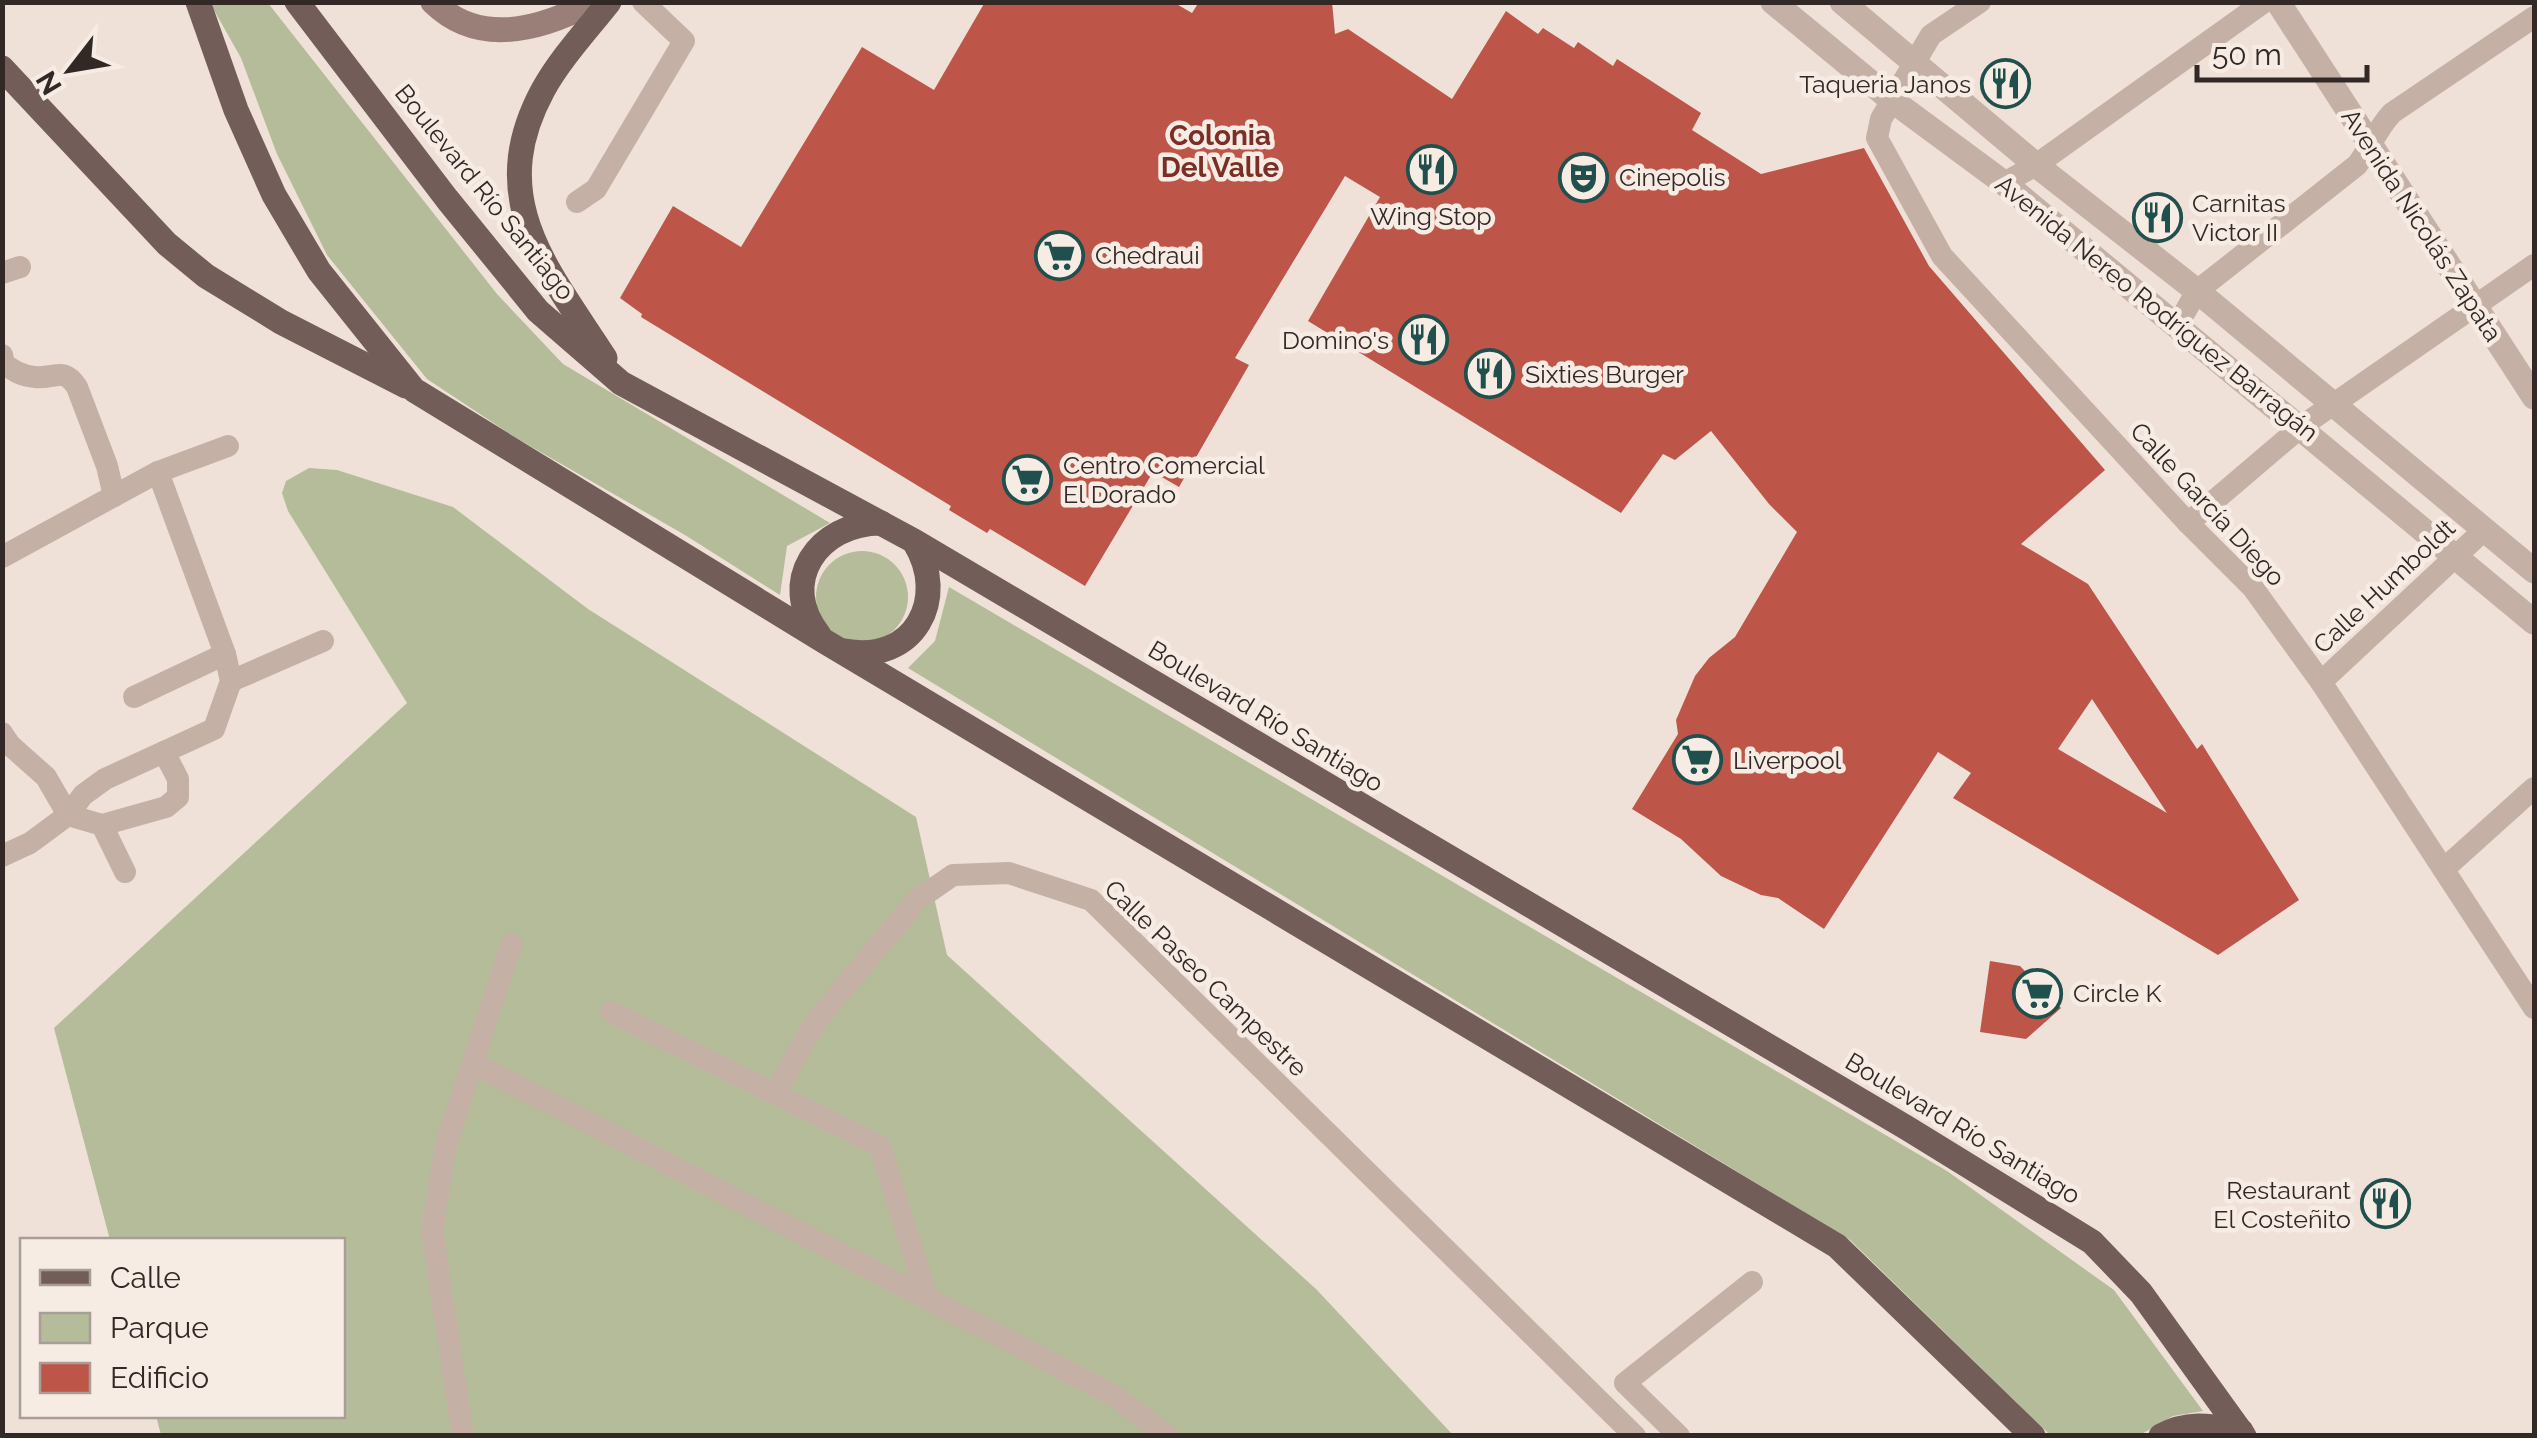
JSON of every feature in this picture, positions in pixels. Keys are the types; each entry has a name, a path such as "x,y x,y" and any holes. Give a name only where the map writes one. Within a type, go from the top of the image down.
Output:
{"main road":[{"path":"198,2 236,110 274,195 318,271 414,390"},
{"name":"Boulevard Río Santiago","path":"297,2 538,311 622,383 914,541 1908,1128 2092,1242 2141,1293 2242,1433"},
{"path":"433,2 456,21 482,29 518,31 559,20 594,2"},
{"path":"609,2 544,89 519,156 518,192 544,264 622,383"},
{"path":"2,68 167,244 206,276 281,322 414,390 832,645 1837,1246 2033,1436"},
{"path":"881,523 843,528 814,553 802,589 805,608 812,626 832,645 860,654 879,652 912,632 923,616 930,577 914,541"},
{"path":"2161,1436 2175,1428 2199,1424 2242,1433"}],"street":[{"path":"577,202 596,189 684,41 643,2"},
{"name":"Avenida Nereo Rodríguez Barragán","path":"1772,2 1893,101 2004,182 2534,622"},
{"name":"Avenida Nereo Rodríguez Barragán","path":"1842,2 2534,571"},
{"path":"1893,101 1932,35 1980,2"},
{"path":"2004,182 2036,165 2264,2"},
{"name":"Avenida Nicolás Zapata","path":"2278,2 2534,397"},
{"path":"2178,324 2197,292 2343,178 2392,113 2534,18"},
{"name":"Calle García Diego","path":"1893,101 1881,118 1877,138 1942,256 2188,523 2253,588 2445,868 2525,970 2534,1008"},
{"path":"2188,523 2302,426 2534,265"},
{"path":"3,361 20,374 40,378 58,372 70,376 107,466 114,496"},
{"path":"2,557 158,472 228,446"},
{"path":"2,856 30,843 68,815 83,795 105,779 214,728 231,681 225,654 158,472"},
{"name":"Calle Humboldt","path":"2321,682 2484,530"},
{"path":"231,681 323,641"},
{"path":"134,696 225,654"},
{"path":"2,733 46,777 68,815 102,825 166,807 178,797 178,779 164,752"},
{"path":"2445,868 2534,788"},
{"path":"102,825 124,872"},
{"name":"Calle Paseo Campestre","path":"775,1093 816,1022 917,900 953,875 1009,873 1091,900 1635,1436"},
{"path":"463,1436 432,1230 446,1145 512,944"},
{"path":"610,1012 880,1146 926,1296"},
{"path":"473,1063 1114,1395 1167,1436"},
{"path":"1679,1436 1626,1383 1752,1282"}],"green space":[{"path":"210,3 268,3 497,294 563,364 830,523 787,546 780,595 685,535 516,438 427,379 327,255 277,154 241,58"},
{"path":"309,468 337,470 453,507 588,609 916,817 947,955 1316,1289 1453,1435 161,1435 157,1418 345,1418 345,1238 109,1238 54,1028 407,703 288,511 282,493 286,481"},
{"path":"862,551 888,559 900,571 908,597 900,623 888,635 862,643 836,635 824,623 816,597 824,571 836,559"},
{"path":"949,587 1947,1171 2114,1290 2203,1411 2173,1416 2140,1435 2050,1435 1850,1240 908,668 935,641"}],"building":[{"name":"Centro Comercial El Dorado","path":"985,2 1173,2 1192,13 1199,2 1332,2 1335,34 1348,29 1452,99 1506,11 1538,34 1543,28 1574,48 1578,42 1613,66 1617,59 1701,113 1692,130 1761,174 1864,148 1929,266 2105,470 2021,544 2088,584 2197,749 2202,744 2299,900 2218,955 1953,798 1971,773 1938,752 1824,929 1778,898 1761,895 1721,876 1681,839 1632,809 1678,734 1676,720 1695,676 1709,658 1735,637 1797,532 1769,504 1711,431 1675,460 1663,454 1621,513 1308,321 1380,197 1345,176 1235,358 1249,365 1179,487 1153,472 1085,586 990,529 987,533 949,510 951,506 641,317 620,298 673,206 741,247 862,47 934,90","holes":["2092,699 2167,813 2058,749"]},
{"path":"1990,961 2020,966 2061,1008 2026,1039 1980,1032"}],"place":[{"name":"Taqueria Janos","path":"2006,84"},
{"name":"Wing Stop","path":"1431,170"},
{"name":"Cinepolis","path":"1584,177"},
{"name":"Carnitas Victor II","path":"2157,217"},
{"name":"Chedraui","path":"1060,255"},
{"name":"Domino's","path":"1424,340"},
{"name":"Sixties Burger","path":"1490,374"},
{"name":"Centro Comercial El Dorado","path":"1028,479"},
{"name":"Liverpool","path":"1698,760"},
{"name":"Circle K","path":"2038,993"},
{"name":"Restaurant El Costeñito","path":"2386,1204"}],"district":[{"name":"Colonia Del Valle","path":"1220,151"}]}
